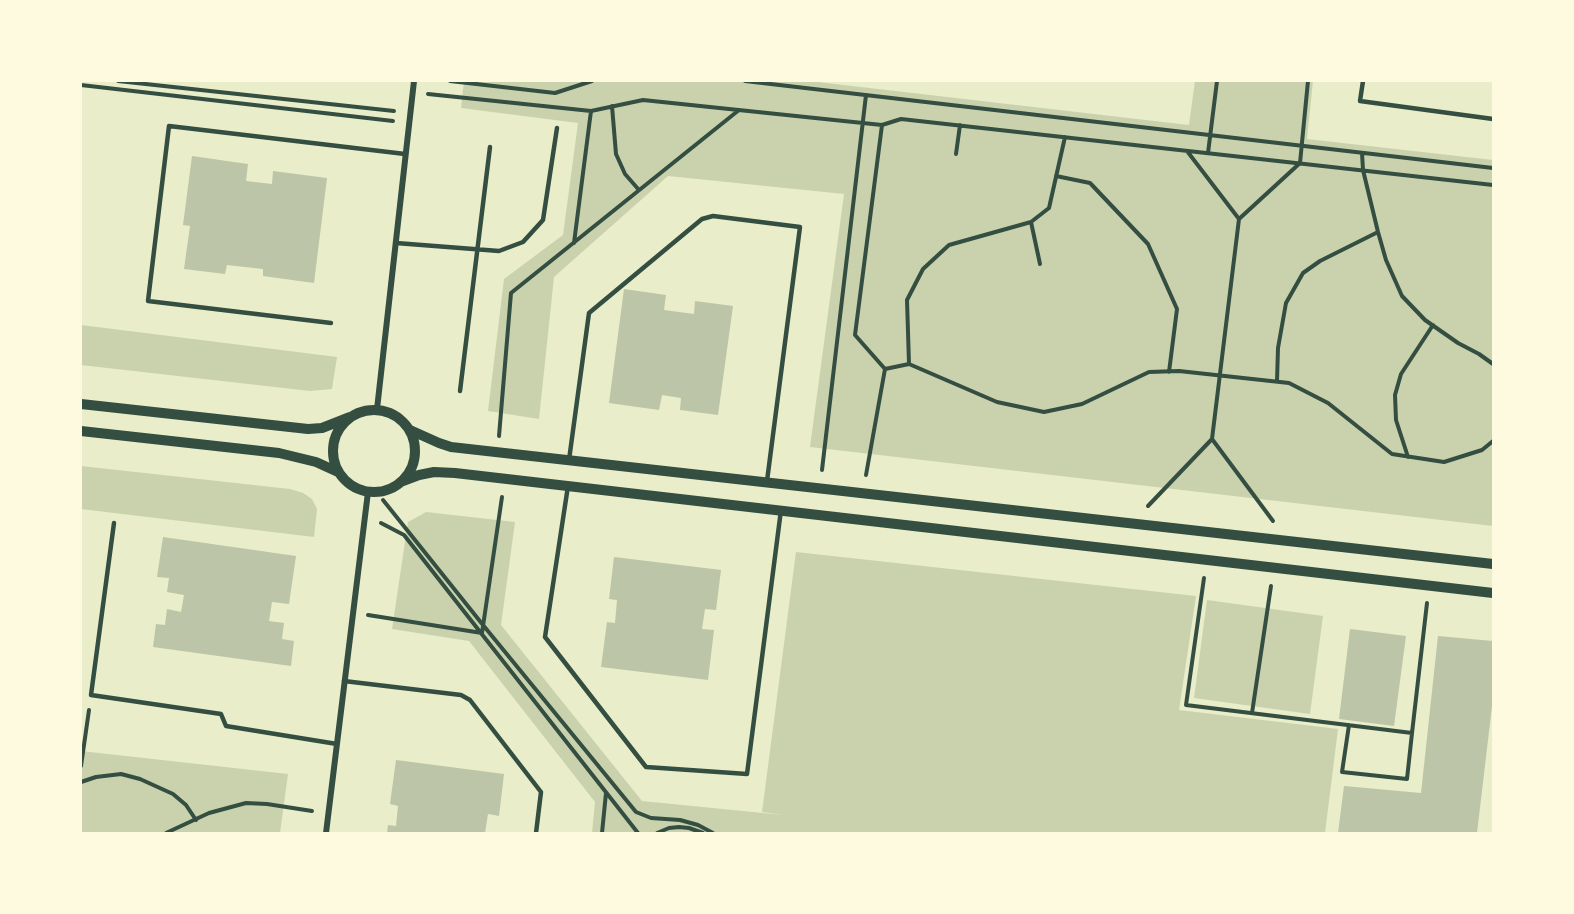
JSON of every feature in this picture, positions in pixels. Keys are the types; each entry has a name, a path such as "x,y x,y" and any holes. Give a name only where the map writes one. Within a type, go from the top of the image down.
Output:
{"street":[{"path":"377,409 414,81"},
{"path":"81,404 308,429 322,428 360,412 377,409 394,414 403,421 410,430 415,443 415,457 411,470 403,481"},
{"path":"350,417 335,436 332,448 333,460 345,481 354,488 372,493 391,489 403,481 434,472 504,478 1493,592"},
{"path":"410,430 451,447 1493,564"},
{"path":"81,431 279,453 316,462 338,471"},
{"path":"326,833 365,514 372,493"}],"lane":[{"path":"1363,81 1360,101 1493,119"},
{"path":"331,323 148,301 169,126 405,154"},
{"path":"396,243 499,251 523,242 543,220 557,128"},
{"path":"460,391 490,147"},
{"path":"569,460 589,313 702,219 713,216 801,227 767,482"},
{"path":"568,486 545,637 646,767 747,774 781,510"},
{"path":"114,523 91,695 221,714 226,726 337,744"},
{"path":"344,681 461,695 470,700 541,792 536,833"}],"path":[{"path":"118,81 411,113"},
{"path":"450,81 555,93 592,81"},
{"path":"745,81 1493,168"},
{"path":"1208,153 1217,81"},
{"path":"1132,524 1212,439 1239,219 1300,163 1308,81"},
{"path":"81,86 409,123"},
{"path":"413,92 591,111 643,100 882,125 902,119 1493,185"},
{"path":"820,488 866,95"},
{"path":"612,106 616,154 625,174 639,190"},
{"path":"498,452 512,293 739,110"},
{"path":"574,243 591,111"},
{"path":"882,125 855,335 885,369"},
{"path":"956,154 960,125"},
{"path":"909,364 907,300 923,269 949,245 1031,222 1049,208 1065,137"},
{"path":"1186,150 1239,219"},
{"path":"1362,153 1363,170 1378,232 1386,260 1402,296 1425,320 1493,364"},
{"path":"1056,176 1090,183 1148,243 1177,309 1169,372"},
{"path":"1031,222 1040,264"},
{"path":"1277,381 1278,348 1286,303 1303,273 1320,261 1378,232"},
{"path":"1408,457 1396,420 1395,395 1401,374 1433,325"},
{"path":"885,369 909,364 997,402 1044,412 1082,404 1149,372 1195,373 1277,381 1289,383 1328,403 1392,454 1444,462 1482,450 1493,441"},
{"path":"863,493 885,369"},
{"path":"1212,439 1288,541"},
{"path":"482,633 504,478"},
{"path":"372,493 636,812 651,818 680,820 698,825 713,833"},
{"path":"365,514 405,535 638,833"},
{"path":"1207,560 1186,705 1412,733"},
{"path":"1252,713 1273,567"},
{"path":"1349,726 1342,772 1407,779 1430,585"},
{"path":"352,613 482,633"},
{"path":"81,766 91,695"},
{"path":"81,782 96,777 121,774 140,779 173,794 186,805 196,820"},
{"path":"602,833 606,792"},
{"path":"166,833 217,811 246,804 267,804 328,813"},
{"path":"657,833 679,827 703,833"}],"green space":[{"path":"464,81 809,81 1189,125 1195,81 1313,81 1307,139 1493,160 1493,526 810,447 844,194 668,176 554,277 539,419 488,411 504,279 563,235 578,123 461,108"},
{"path":"81,325 337,357 332,389 310,391 81,365"},
{"path":"81,466 290,489 312,499 317,509 314,537 81,509"},
{"path":"426,512 515,522 501,625 642,801 783,815 762,812 796,552 1196,596 1179,710 1338,729 1325,833 592,833 595,802 469,641 392,629 408,522"},
{"path":"1207,600 1323,616 1310,714 1194,698"},
{"path":"81,751 288,774 280,833 81,833"}],"building":[{"path":"192,156 248,164 246,181 272,184 273,171 327,178 314,283 263,276 263,269 227,265 225,274 184,269 190,226 183,225"},
{"path":"624,289 666,295 664,310 694,314 695,301 733,306 718,415 680,410 681,398 662,395 659,410 609,403"},
{"path":"163,537 296,556 289,604 272,602 269,621 284,623 282,639 294,641 291,666 153,647 156,624 165,625 167,609 181,612 184,595 167,592 169,578 157,577"},
{"path":"614,557 721,570 716,610 705,609 702,629 714,630 708,680 601,667 607,622 615,623 617,600 609,599"},
{"path":"1350,629 1406,636 1394,726 1339,719"},
{"path":"1438,636 1493,641 1493,698 1477,833 1338,833 1344,786 1421,793"},
{"path":"396,760 504,774 499,816 488,814 485,833 387,833 388,825 396,826 398,806 390,804"}]}
